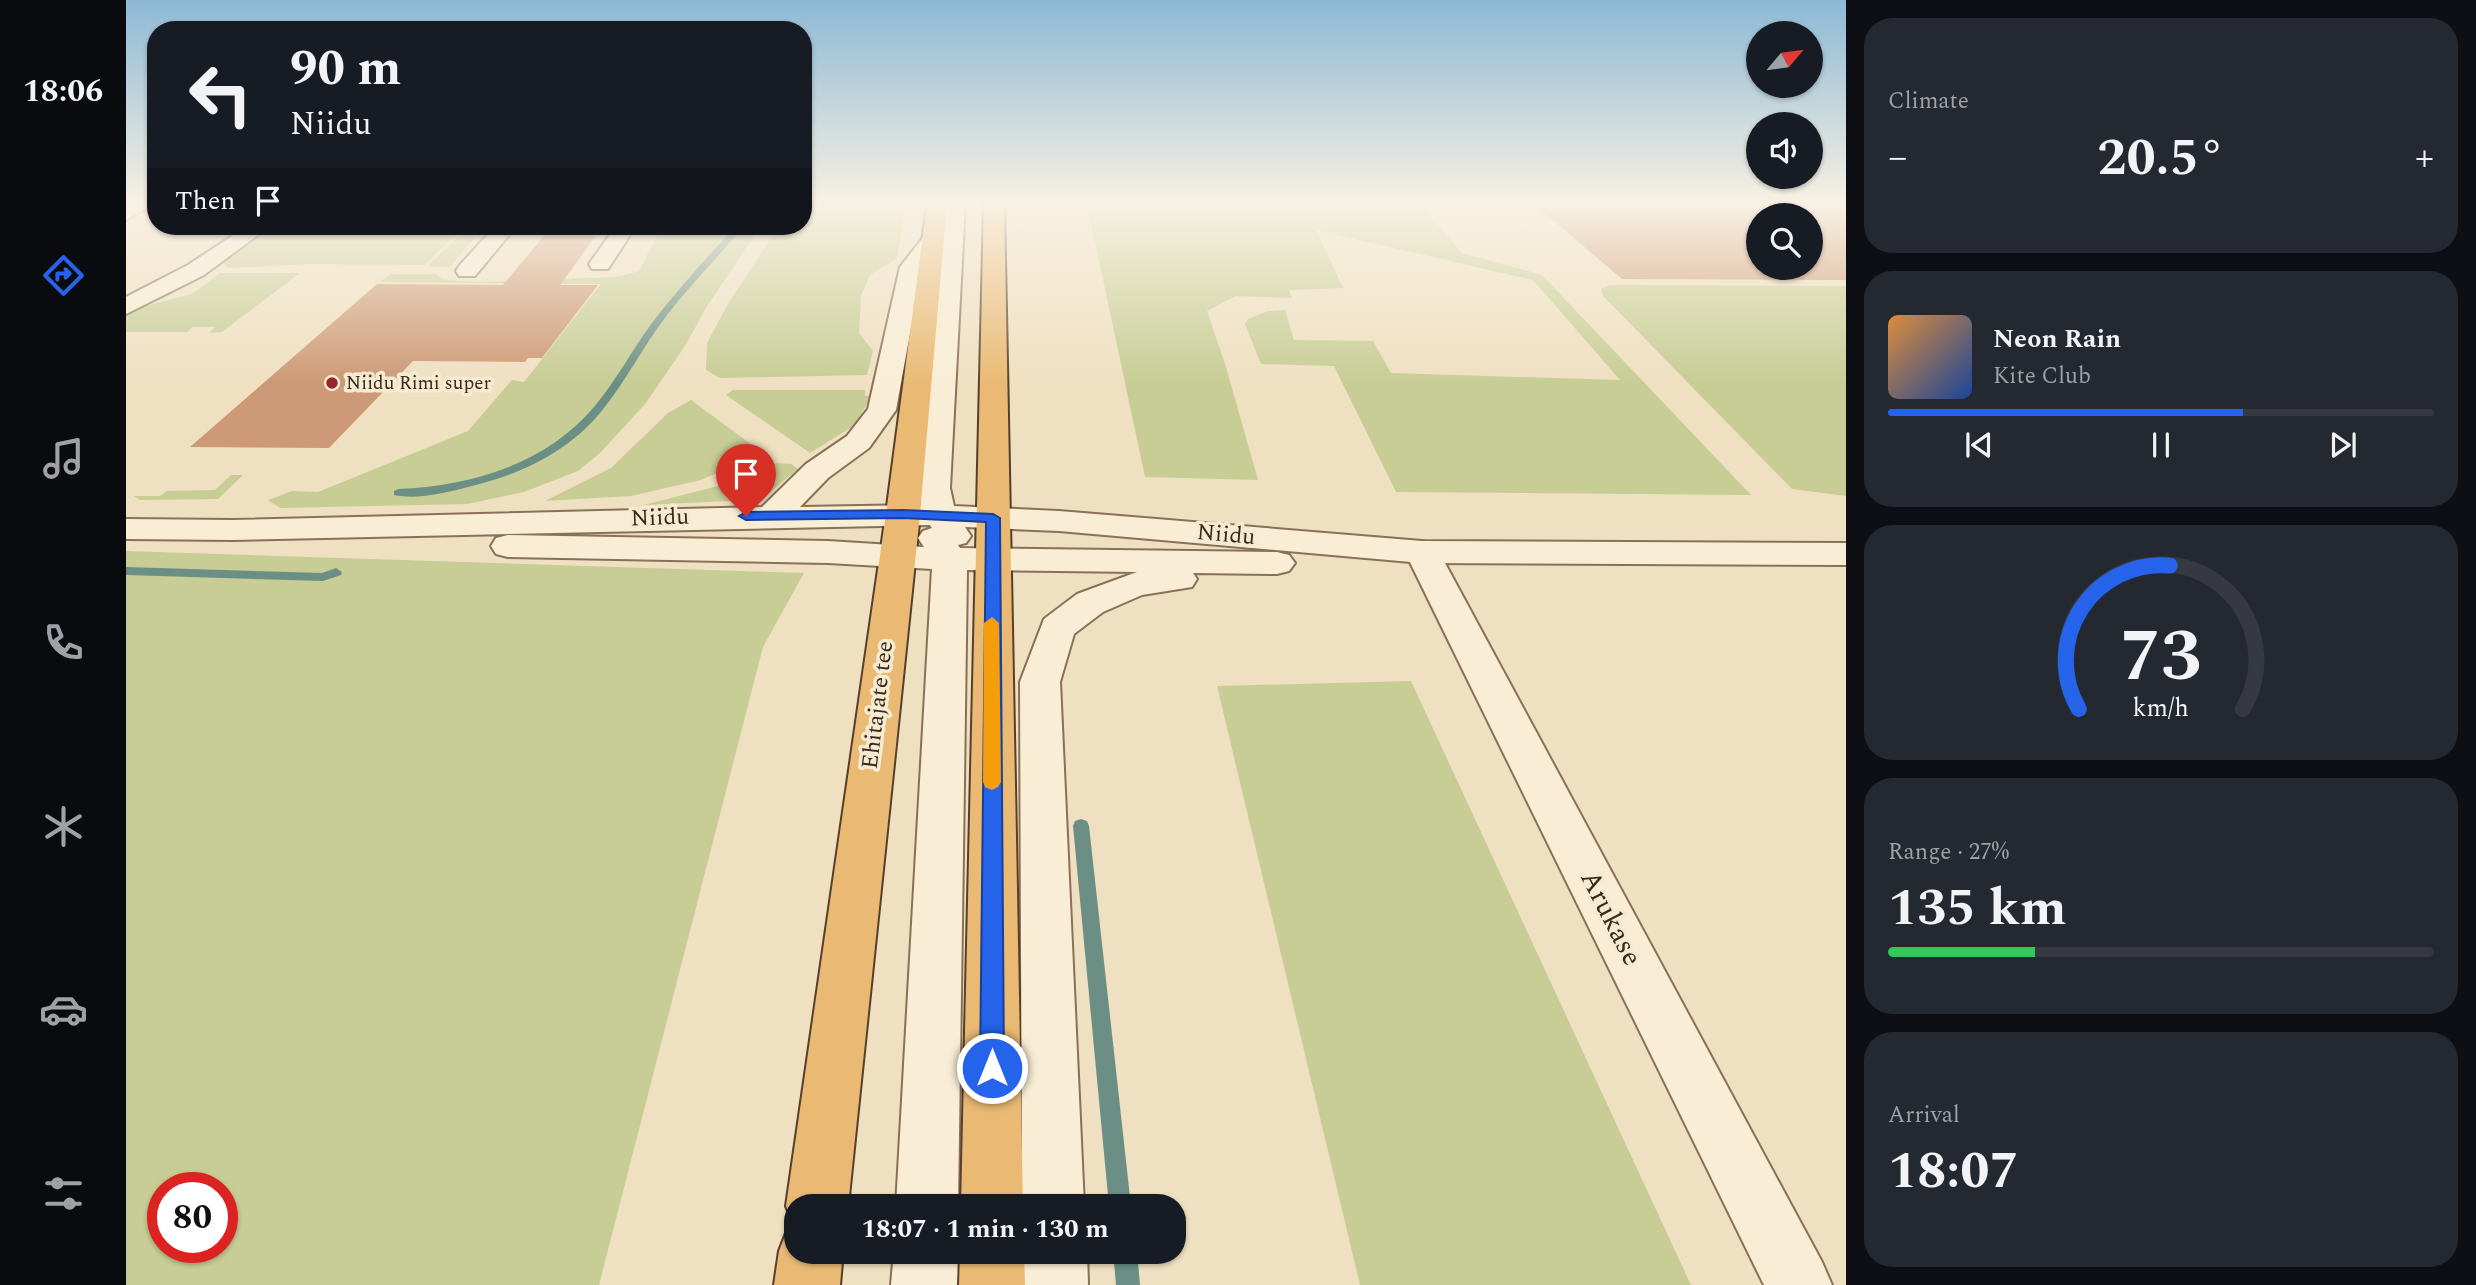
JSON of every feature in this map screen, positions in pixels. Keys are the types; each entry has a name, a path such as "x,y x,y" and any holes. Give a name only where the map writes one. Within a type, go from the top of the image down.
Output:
{"highway":[{"name":"Ehitajate tee","path":"934,264 946,537 991,1194"},
{"name":"Ehitajate tee","path":"819,1194 946,537 985,264"},
{"path":"807,1285 809,1264"},
{"path":"992,1264 992,1285"}],"street":[{"path":"126,307 204,264"},
{"path":"467,271 473,264"},
{"path":"773,515 817,471 859,442 883,410 913,264"},
{"path":"927,1194 946,537 934,488 951,264"},
{"name":"Niidu","path":"126,529 233,530 773,515 946,537 1314,563 1422,552"},
{"name":"Niidu","path":"233,530 531,547 817,552 1059,521 1422,552 1846,554"},
{"name":"Arukase","path":"1422,552 1799,1285"},
{"path":"1053,1194 1040,682 1057,628 1090,603 1136,584 1314,563"},
{"path":"925,1285 926,1264"},
{"path":"1055,1264 1055,1285"}],"green space":[{"path":"224,264 425,264 309,264 229,268"},
{"path":"430,264 453,264 450,267 428,266"},
{"path":"643,264 735,264 707,306 685,346 645,404 600,453 578,471 524,492 467,504 280,508 268,500 292,491 318,492 468,431 512,380 524,382 601,284 380,282 390,274 435,274 445,280 483,282 616,277 639,271"},
{"path":"754,264 887,264 870,275 861,296 859,333 873,351 867,375 720,378 706,370 707,343"},
{"path":"1100,264 1332,264 1343,288 1289,290 1292,298 1235,296 1207,311 1258,480 1145,477"},
{"path":"1463,264 1502,264 1542,275 1751,495 1396,492 1334,366 1261,364 1245,324 1248,319 1268,311 1285,310 1294,340 1373,341 1391,373 1620,380 1533,280"},
{"path":"220,273 300,273 222,332 209,333 215,327 193,327 187,332 126,332 126,311 192,294"},
{"path":"1610,285 1846,286 1846,496 1792,489 1603,296 1601,289"},
{"path":"733,390 865,390 865,396 871,396 855,425 810,453 726,395"},
{"path":"691,400 763,453 701,480 631,496 545,501 611,468 668,413"},
{"path":"776,463 791,464 798,469 768,494 748,500 644,505 745,479"},
{"path":"231,475 243,475 218,499 140,500 134,496 160,496 167,491 215,490"},
{"path":"126,551 804,573 763,647 599,1285 126,1285"},
{"path":"1411,681 1691,1285 1360,1285 1217,686"}],"building":[{"path":"520,264 575,264 560,285 598,285 542,358 528,358 525,362 413,361 329,448 190,447 377,284 503,285"},
{"path":"1604,264 1746,264 1746,280 1622,279"},
{"path":"1823,264 1846,264 1846,280 1823,280"}],"waterway":[{"path":"398,493 452,488 480,481 535,460 559,445 581,428 599,408 663,315 706,264"},
{"path":"126,571 323,577 336,572"},
{"path":"1081,826 1119,1194"},
{"path":"1126,1264 1128,1285"}],"slow traffic":[{"path":"992,623 992,782"}],"place":[{"name":"Niidu Rimi super","path":"332,383"}],"route":[{"path":"746,516 903,514 993,518 992,1068"}]}
